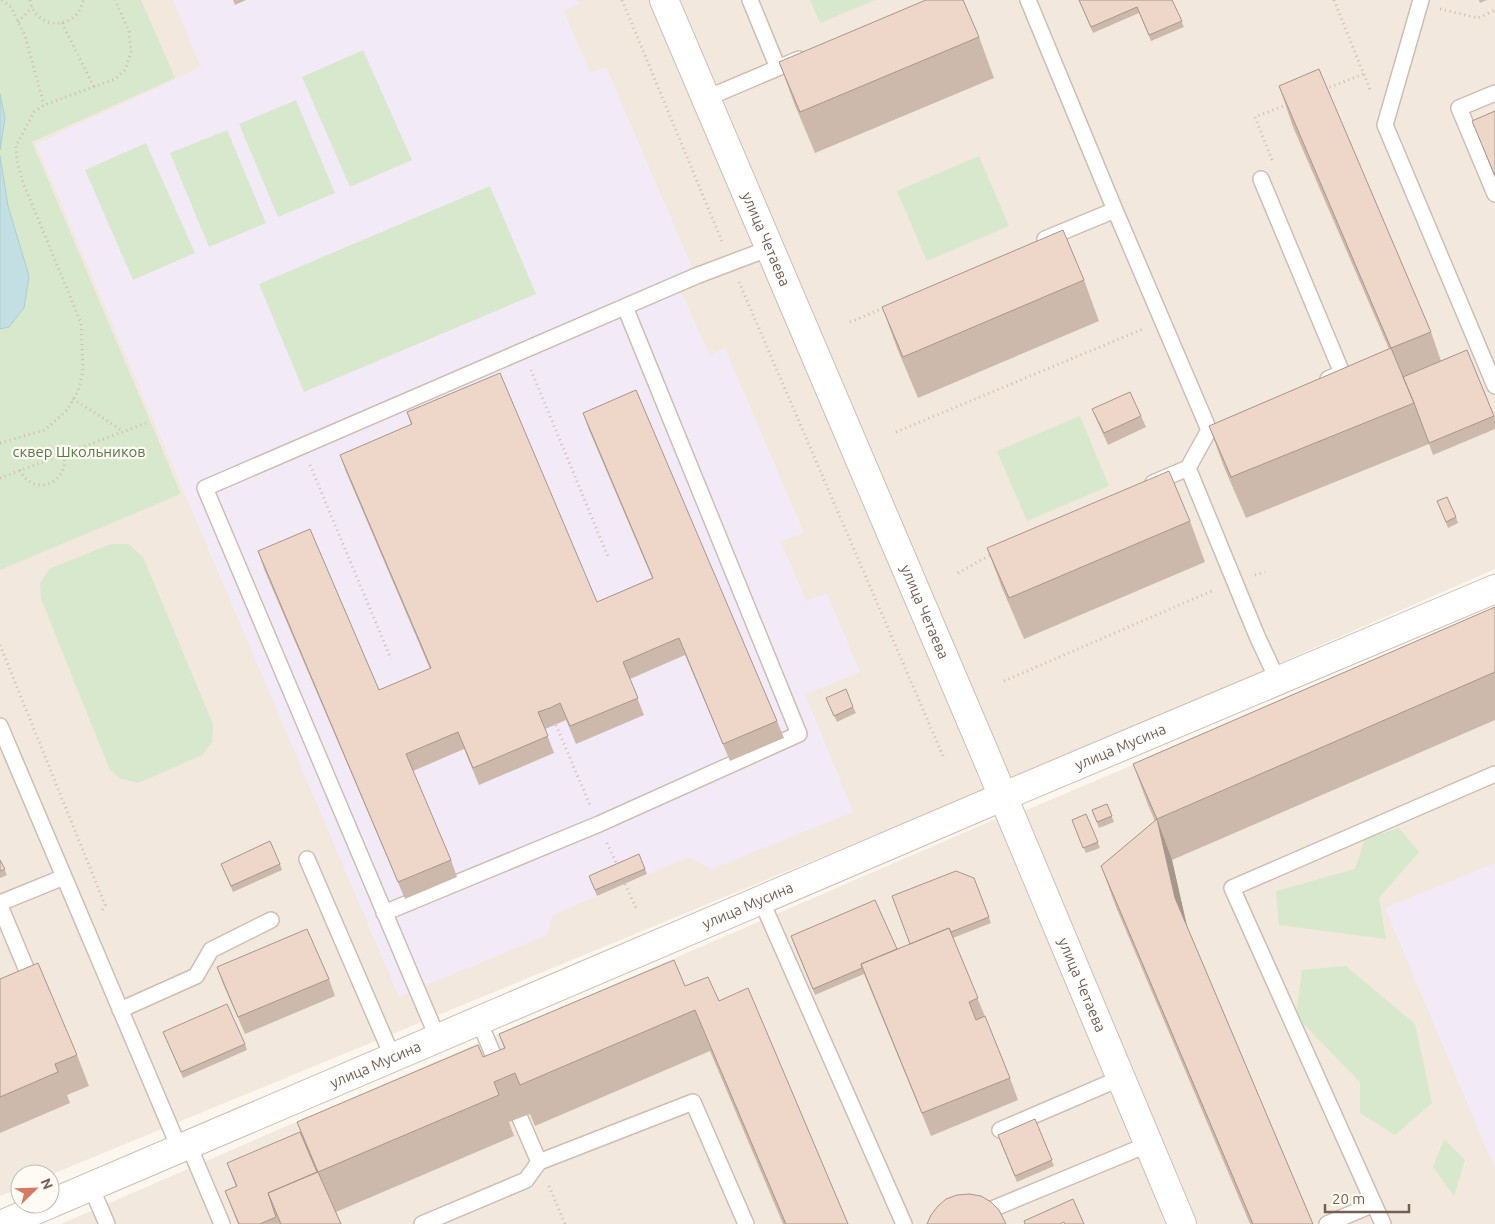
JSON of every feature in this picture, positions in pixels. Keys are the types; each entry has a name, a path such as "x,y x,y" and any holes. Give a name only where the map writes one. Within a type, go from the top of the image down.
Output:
{"street":[{"name":"улица Четаева","path":"664,0 1182,1224"},
{"name":"улица Мусина","path":"2,1224 184,1148 1002,797 1495,589"}],"lane":[{"path":"750,0 778,68"},
{"path":"1028,0 1162,321 1214,428 1188,468 1144,487"},
{"path":"1420,2 1385,125 1495,386"},
{"path":"707,98 814,53"},
{"path":"1495,92 1459,108 1495,194"},
{"path":"1261,179 1342,373 1316,385"},
{"path":"1032,245 1115,210"},
{"path":"438,1039 205,488 696,276 770,248"},
{"path":"384,913 599,824 799,734 625,307"},
{"path":"1188,468 1257,636 1278,680"},
{"path":"0,726 120,1010 184,1148 222,1224"},
{"path":"1383,1224 1232,888 1495,774"},
{"path":"307,859 393,1058"},
{"path":"28,973 0,905 64,877"},
{"path":"761,900 904,1224"},
{"path":"120,1010 196,976 211,950 271,920"},
{"path":"479,1021 506,1084"},
{"path":"1000,1130 1121,1078"},
{"path":"422,1224 526,1180 539,1162 694,1102 746,1224"},
{"path":"520,1118 539,1162"},
{"path":"956,1224 1149,1144"},
{"path":"92,1187 107,1224"},
{"path":"1327,1224 1374,1204"}],"path":[{"path":"2,0 11,7 25,36 44,105"},
{"path":"30,0 38,16 46,22 62,23 76,16 83,0"},
{"path":"0,443 45,430 67,410 78,391 83,371 81,322 22,180 17,161 16,146 34,112 44,105 115,79 125,70 131,52 129,31 115,0"},
{"path":"622,0 731,262 943,756"},
{"path":"1334,0 1385,125"},
{"path":"1420,2 1478,18 1495,10"},
{"path":"18,22 32,7"},
{"path":"62,23 94,86"},
{"path":"1319,92 1364,74"},
{"path":"1261,179 1275,165 1256,117 1292,103"},
{"path":"850,322 886,307"},
{"path":"896,432 1162,321"},
{"path":"523,351 609,559"},
{"path":"73,399 123,431"},
{"path":"0,478 148,422"},
{"path":"302,446 390,659"},
{"path":"20,470 25,478 32,483 50,484 58,479 63,472 64,454"},
{"path":"958,573 992,554"},
{"path":"1004,681 1235,581 1265,572"},
{"path":"556,725 572,760"},
{"path":"625,884 636,908"},
{"path":"539,1162 565,1224"}],"shaded area":[{"path":"0,0 651,0 984,790 60,1171 60,1164 10,1164 10,1192 0,1196"},
{"path":"173,0 577,0 579,4 564,11 590,73 606,67 699,283 681,292 710,355 725,348 804,533 781,542 806,601 827,593 860,672 805,694 853,812 712,869 688,857 553,915 547,935 399,997 36,144 201,67"},
{"path":"680,0 1495,0 1495,569 1009,781"},
{"path":"1495,611 1495,1224 1196,1224 1022,812"},
{"path":"998,818 1167,1224 61,1224"},
{"path":"1495,863 1495,1169 1385,908"}],"green space":[{"name":"сквер Школьников","path":"0,0 141,0 175,78 32,142 181,494 0,570"},
{"path":"810,0 875,0 820,23"},
{"path":"363,50 412,160 350,187 302,77"},
{"path":"296,100 335,193 278,217 239,124"},
{"path":"227,130 266,223 209,247 170,153"},
{"path":"146,143 195,253 133,280 85,170"},
{"path":"979,156 1009,226 927,261 897,191"},
{"path":"490,186 536,294 304,392 259,284"},
{"path":"1080,416 1109,486 1027,521 997,451"},
{"path":"111,544 128,544 143,557 213,724 212,742 202,755 138,783 121,779 110,770 41,599 40,583 49,569"},
{"path":"1399,828 1419,852 1379,898 1386,939 1279,925 1276,891 1355,869 1365,839"},
{"path":"1346,966 1415,1024 1432,1103 1395,1135 1360,1113 1360,1082 1296,1016 1302,970"},
{"path":"1444,1139 1465,1160 1454,1196 1433,1167"}],"water":[{"path":"0,94 5,118 0,150"},
{"path":"0,156 8,206 29,276 24,308 9,327 0,329"}],"building":[{"path":"926,0 963,0 979,37 800,112 779,62"},
{"path":"1079,0 1172,0 1182,21 1149,35 1137,7 1091,27"},
{"path":"1319,69 1431,332 1391,348 1279,86"},
{"path":"1495,111 1495,176 1472,121"},
{"path":"1063,230 1084,280 903,357 882,307"},
{"path":"1391,348 1414,403 1231,477 1209,426"},
{"path":"1467,350 1494,416 1429,443 1403,377"},
{"path":"500,373 597,602 653,578 583,413 636,390 777,721 723,744 679,638 623,662 638,698 570,726 560,703 538,712 548,736 473,768 458,732 406,754 451,860 398,882 258,551 310,529 379,690 431,668 340,455 412,424 407,412"},
{"path":"1130,392 1141,416 1104,433 1092,409"},
{"path":"1169,471 1190,521 1009,598 987,548"},
{"path":"1447,497 1456,517 1446,522 1437,501"},
{"path":"1495,607 1495,672 1157,819 1133,764"},
{"path":"846,689 853,707 834,716 826,698"},
{"path":"1107,804 1112,816 1097,822 1092,810"},
{"path":"1086,814 1098,842 1083,848 1072,820"},
{"path":"1157,819 1175,898 1313,1224 1253,1224 1101,866"},
{"path":"270,841 280,864 231,886 221,864"},
{"path":"639,854 645,869 595,890 589,876"},
{"path":"0,860 5,869 0,871"},
{"path":"956,871 974,878 989,917 951,932 949,928 910,944 892,896"},
{"path":"875,900 897,949 861,964 862,968 813,989 791,936"},
{"path":"949,928 978,998 969,1002 976,1020 985,1016 1010,1078 922,1113 861,964"},
{"path":"307,929 329,979 238,1017 217,967"},
{"path":"674,960 685,986 708,977 719,1001 748,988 848,1224 786,1224 695,1010 520,1085 515,1073 494,1082 499,1095 318,1172 297,1122 478,1045 483,1057 505,1048 499,1034"},
{"path":"38,963 77,1055 55,1064 58,1072 0,1097 0,979"},
{"path":"227,1004 245,1044 181,1072 163,1032"},
{"path":"1035,1119 1052,1160 1015,1176 998,1135"},
{"path":"300,1132 317,1172 268,1193 276,1217 260,1224 239,1224 225,1191 237,1186 227,1163"},
{"path":"318,1172 341,1224 281,1224 268,1193"},
{"path":"957,1195 981,1196 991,1202 999,1210 1006,1224 927,1224 931,1215 946,1199"},
{"path":"1073,1199 1084,1224 1065,1224 1064,1222 1060,1224 1025,1224 1024,1221"}]}
